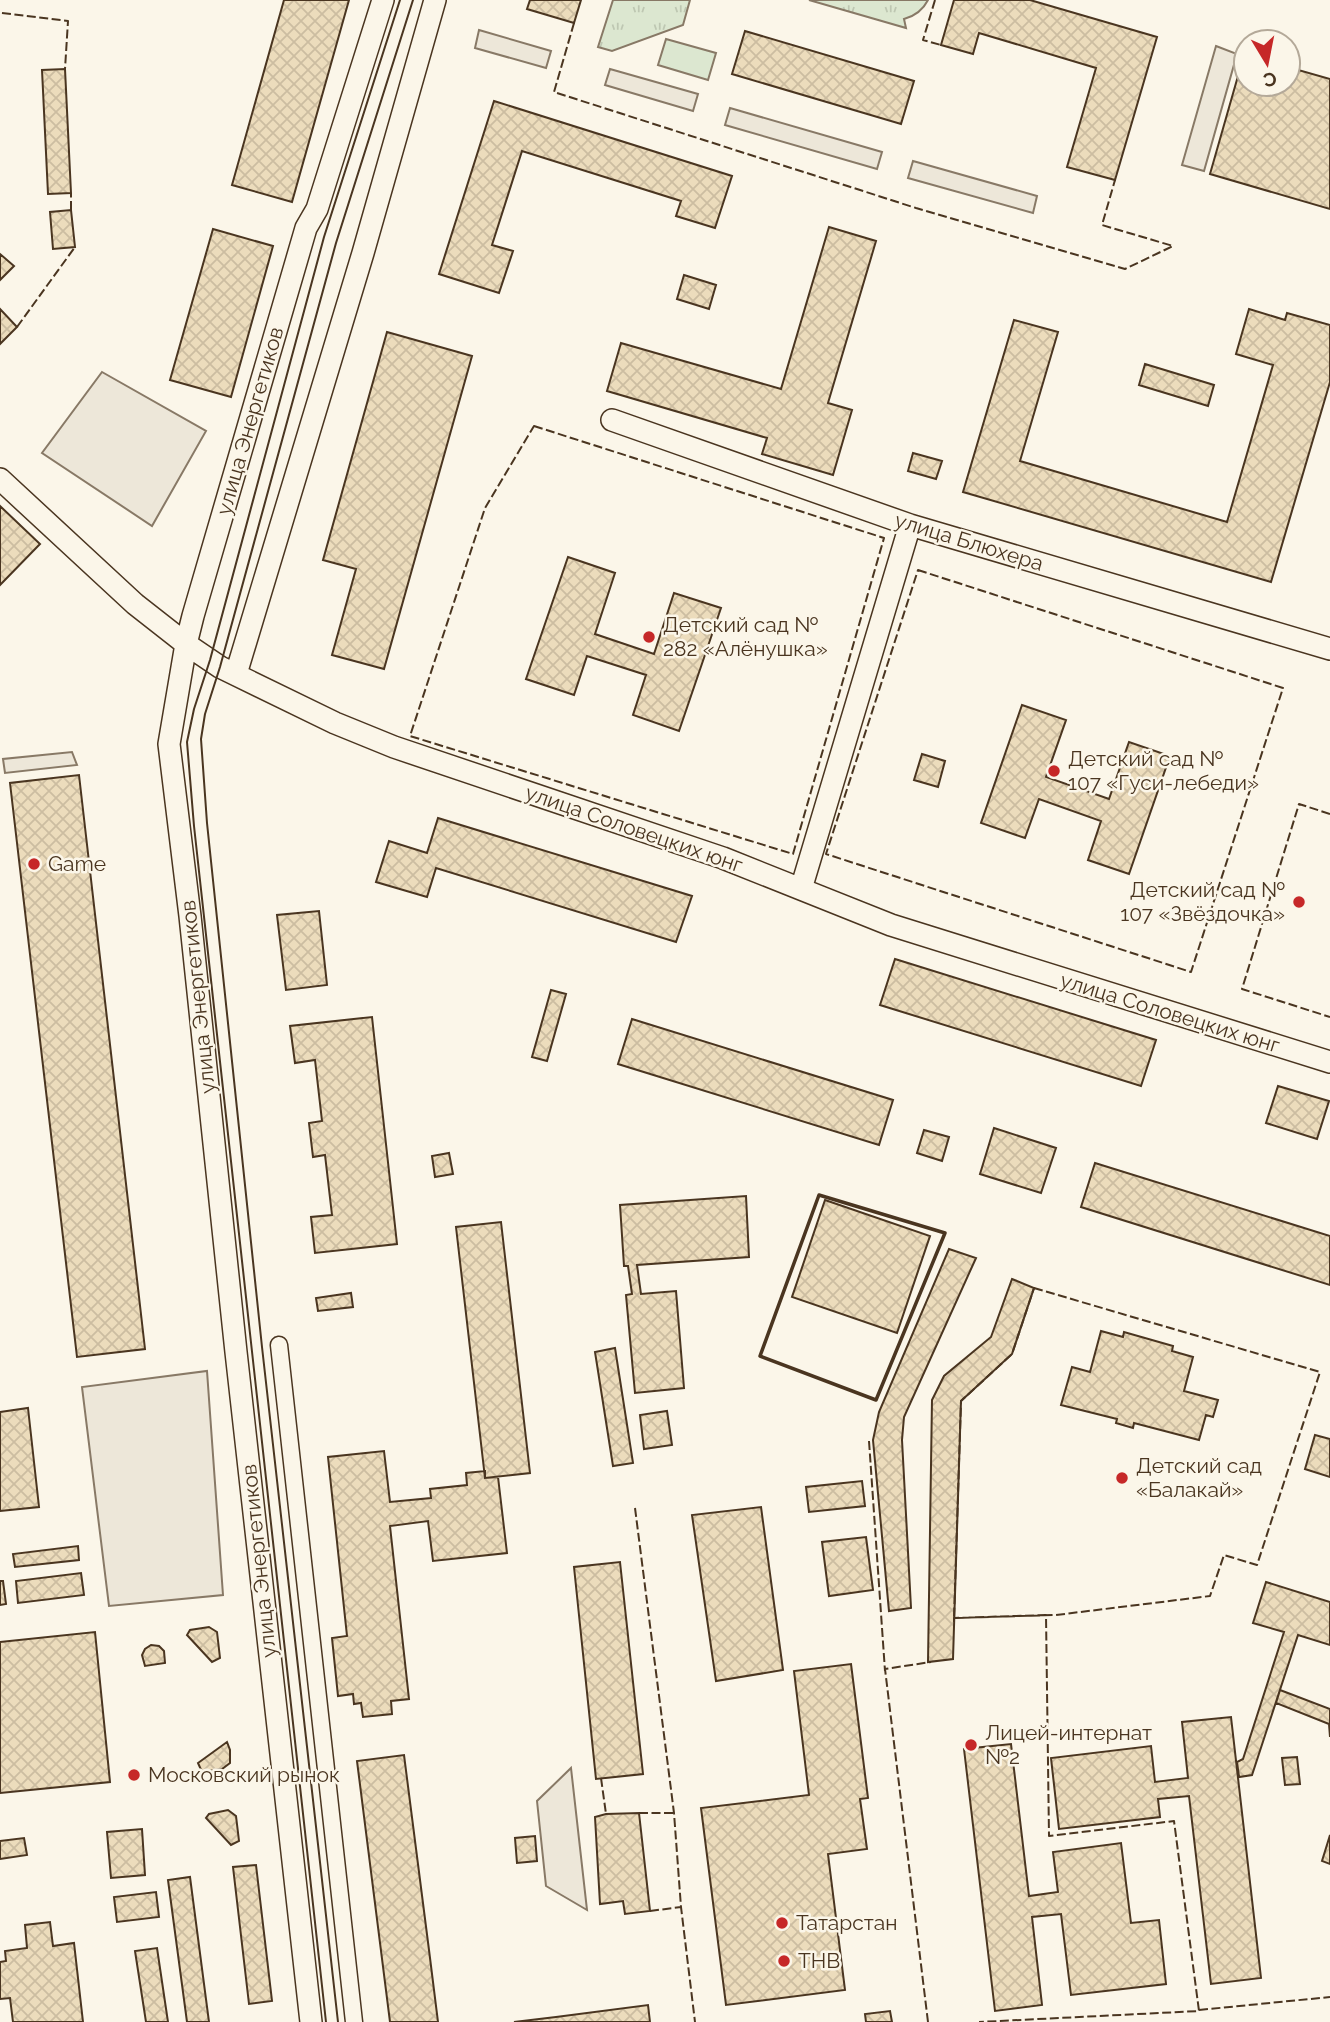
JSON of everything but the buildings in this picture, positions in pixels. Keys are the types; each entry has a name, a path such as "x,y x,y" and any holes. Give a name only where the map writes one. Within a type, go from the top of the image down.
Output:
{"street":[{"name":"улица Энергетиков","path":"311,2022 169,744 186,644 306,228 317,209 383,0"},
{"path":"236,674 359,266 435,0"},
{"name":"улица Блюхера","path":"612,420 910,525 1328,642"},
{"name":"улица Соловецких юнг","path":"0,479 135,604 186,644 236,674 335,723 394,747 723,858 891,925 1330,1062"},
{"path":"801,889 910,525"},
{"name":"улица Энергетиков","path":"279,1345 354,2022"}],"green space":[{"path":"613,0 690,0 683,25 612,51 598,47"},
{"path":"809,0 928,0 918,12 904,19 906,28"},
{"path":"666,39 716,53 708,80 658,65"}],"shaded area":[{"path":"479,30 551,51 546,68 475,48"},
{"path":"1216,46 1232,52 1232,72 1204,171 1182,165"},
{"path":"610,69 698,94 693,111 605,85"},
{"path":"730,108 882,152 877,169 725,125"},
{"path":"913,161 1037,196 1033,213 908,178"},
{"path":"102,372 206,431 152,526 42,453"},
{"path":"72,752 77,765 5,773 3,759"},
{"path":"207,1371 223,1595 109,1606 82,1387"},
{"path":"571,1768 587,1910 546,1886 537,1801"}],"tram line":[{"path":"326,2022 194,826 187,742 324,237 400,0"},
{"path":"338,2022 262,1347 207,823 201,739 205,714 336,243 413,0"}],"fence":[{"path":"935,0 923,40 941,45"},
{"path":"2,13 68,21 65,69"},
{"path":"574,23 554,92 916,208 1125,269 1173,246 1102,225 1115,180"},
{"path":"71,193 71,210"},
{"path":"17,327 75,247"},
{"path":"534,426 884,538 793,854 410,736 485,508 534,426"},
{"path":"918,570 1283,688 1191,972 826,854 918,570"},
{"path":"1330,814 1299,804 1242,989 1330,1017"},
{"path":"1034,1288 1320,1372 1257,1565 1224,1555 1210,1596 1056,1615 954,1618 961,1401 1012,1354 1034,1288"},
{"path":"869,1441 885,1671"},
{"path":"635,1508 674,1813 681,1907 695,2022"},
{"path":"954,1622 954,1618 1046,1615 1049,1836 1174,1821 1199,2011 979,2022"},
{"path":"928,2022 885,1669 931,1662"},
{"path":"601,1778 606,1814"},
{"path":"639,1813 674,1813"},
{"path":"650,1911 681,1907"},
{"path":"1199,2010 1330,1997"}],"wall":[{"path":"819,1195 945,1233 876,1400 760,1356 819,1195"}],"place":[{"name":"Детский сад № 282 «Алёнушка»","path":"649,637"},
{"name":"Детский сад № 107 «Гуси-лебеди»","path":"1054,771"},
{"name":"Game","path":"34,864"},
{"name":"Детский сад № 107 «Звёздочка»","path":"1299,902"},
{"name":"Детский сад «Балакай»","path":"1122,1478"},
{"name":"Лицей-интернат №2","path":"971,1745"},
{"name":"Московский рынок","path":"134,1775"},
{"name":"Татарстан","path":"782,1923"},
{"name":"ТНВ","path":"784,1961"}]}
